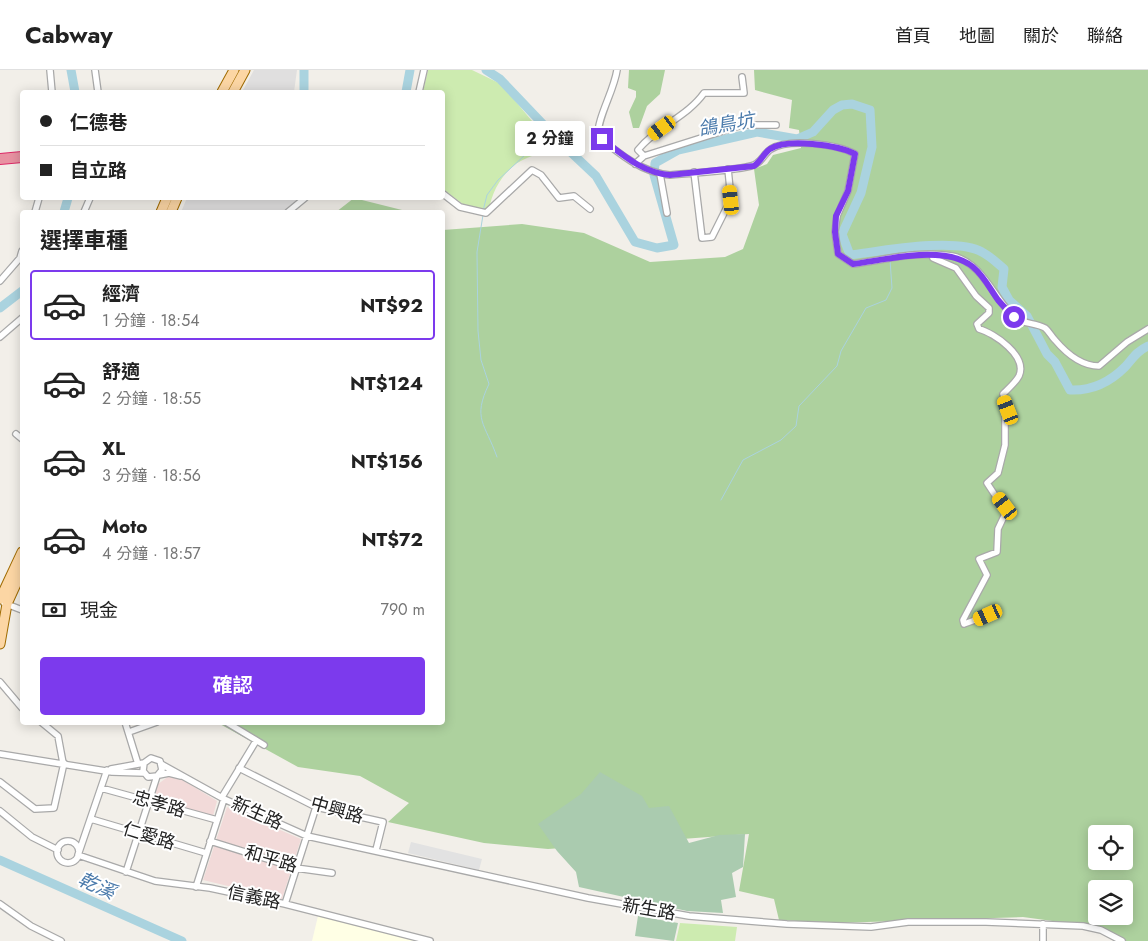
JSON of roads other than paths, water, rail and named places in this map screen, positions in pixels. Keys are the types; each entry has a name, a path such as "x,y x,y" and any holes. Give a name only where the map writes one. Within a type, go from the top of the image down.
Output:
{"highway":[{"path":"0,159 20,157"},
{"path":"0,165 20,163"}],"main road":[{"path":"225,90 234,70"},
{"path":"234,90 245,70"},
{"path":"0,644 2,601 20,557"},
{"path":"2,601 20,575"}],"street":[{"path":"50,70 52,90"},
{"path":"95,70 98,90"},
{"path":"419,90 424,70"},
{"path":"617,70 611,96 600,121 598,136 637,165 659,173 694,172 754,166 769,150 777,146 813,144 845,148 855,154 848,191 836,216 835,232 838,254 853,264 910,255 951,256 972,266 982,275 1000,302 1020,321 1046,329 1075,358 1090,366 1099,366 1127,342 1148,329"},
{"path":"644,156 638,150 647,139 694,105 704,93 718,95 744,93 742,77"},
{"path":"637,165 644,156 742,125 776,125"},
{"path":"694,172 702,238 712,238 731,200 728,169"},
{"path":"445,195 460,207 486,213 532,170 541,175 558,198 574,196 590,209"},
{"path":"659,173 667,212"},
{"path":"290,210 303,200"},
{"path":"923,256 948,262 956,268 976,296 988,308 988,313 977,324 979,329 992,332 1019,359 1021,368 1019,376 1003,394 1008,410 1005,418 1005,445 998,473 990,478 987,484 1005,506 1006,515 998,529 997,552 979,559 987,575 963,620 964,624 969,624 988,615"},
{"path":"0,281 20,258"},
{"path":"0,337 20,320"},
{"path":"16,434 20,437"},
{"path":"2,601 20,609"},
{"path":"0,682 20,706"},
{"path":"16,703 20,700"},
{"path":"0,782 35,809 54,808 64,763 58,736 44,725"},
{"path":"126,725 144,773"},
{"path":"129,732 149,725"},
{"path":"231,725 264,745"},
{"path":"196,887 223,798 256,740"},
{"name":"新生路","path":"0,754 107,770 144,773 151,777 173,774 193,780"},
{"name":"新生路","path":"107,770 141,763 154,758 161,764 223,798 307,836 588,898 689,916 871,927 908,922 1083,926 1101,930 1122,941"},
{"path":"126,872 148,801 162,770 161,764"},
{"name":"中興路","path":"239,768 316,807 383,822 376,850"},
{"path":"78,855 107,770"},
{"name":"忠孝路","path":"101,788 216,820"},
{"path":"285,904 316,807"},
{"name":"信義路","path":"0,811 42,844 58,850"},
{"name":"仁愛路","path":"91,819 206,854"},
{"name":"和平路","path":"210,841 296,868 332,873"},
{"name":"信義路","path":"71,842 78,849 78,855 74,861 67,862 58,856 58,850 61,844 71,842"},
{"name":"信義路","path":"78,855 155,881 285,904 430,941"},
{"path":"0,904 31,926 61,941"},
{"path":"1043,924 1043,940"}],"waterway":[{"name":"乾溪","path":"71,70 75,90"},
{"name":"鴿鳥坑","path":"304,70 304,90"},
{"name":"鴿鳥坑","path":"406,90 410,70"},
{"name":"鴿鳥坑","path":"486,70 500,79 560,142 596,176 635,242 657,248 674,245 654,175 655,163 678,150 757,132 797,139 813,132 833,110 842,105 852,104 870,110 872,147 861,193 842,234 850,255 937,245 970,248 982,252 1004,269 1002,287 1009,300 1027,316 1047,354 1055,362 1070,390 1086,389 1106,382 1119,373 1138,352 1148,346"},
{"path":"483,211 487,195 498,180 526,154 542,151 554,136"},
{"name":"乾溪","path":"65,210 67,200"},
{"path":"483,215 477,252 478,331 481,360 489,384 481,405 481,414 482,421 497,457"},
{"name":"鴿鳥坑","path":"889,250 890,256"},
{"path":"721,500 743,460 781,440 796,426 799,406 837,366 841,351 866,308 886,300 892,288 890,260"},
{"name":"乾溪","path":"0,308 20,293"},
{"name":"乾溪","path":"0,860 182,941"}]}
